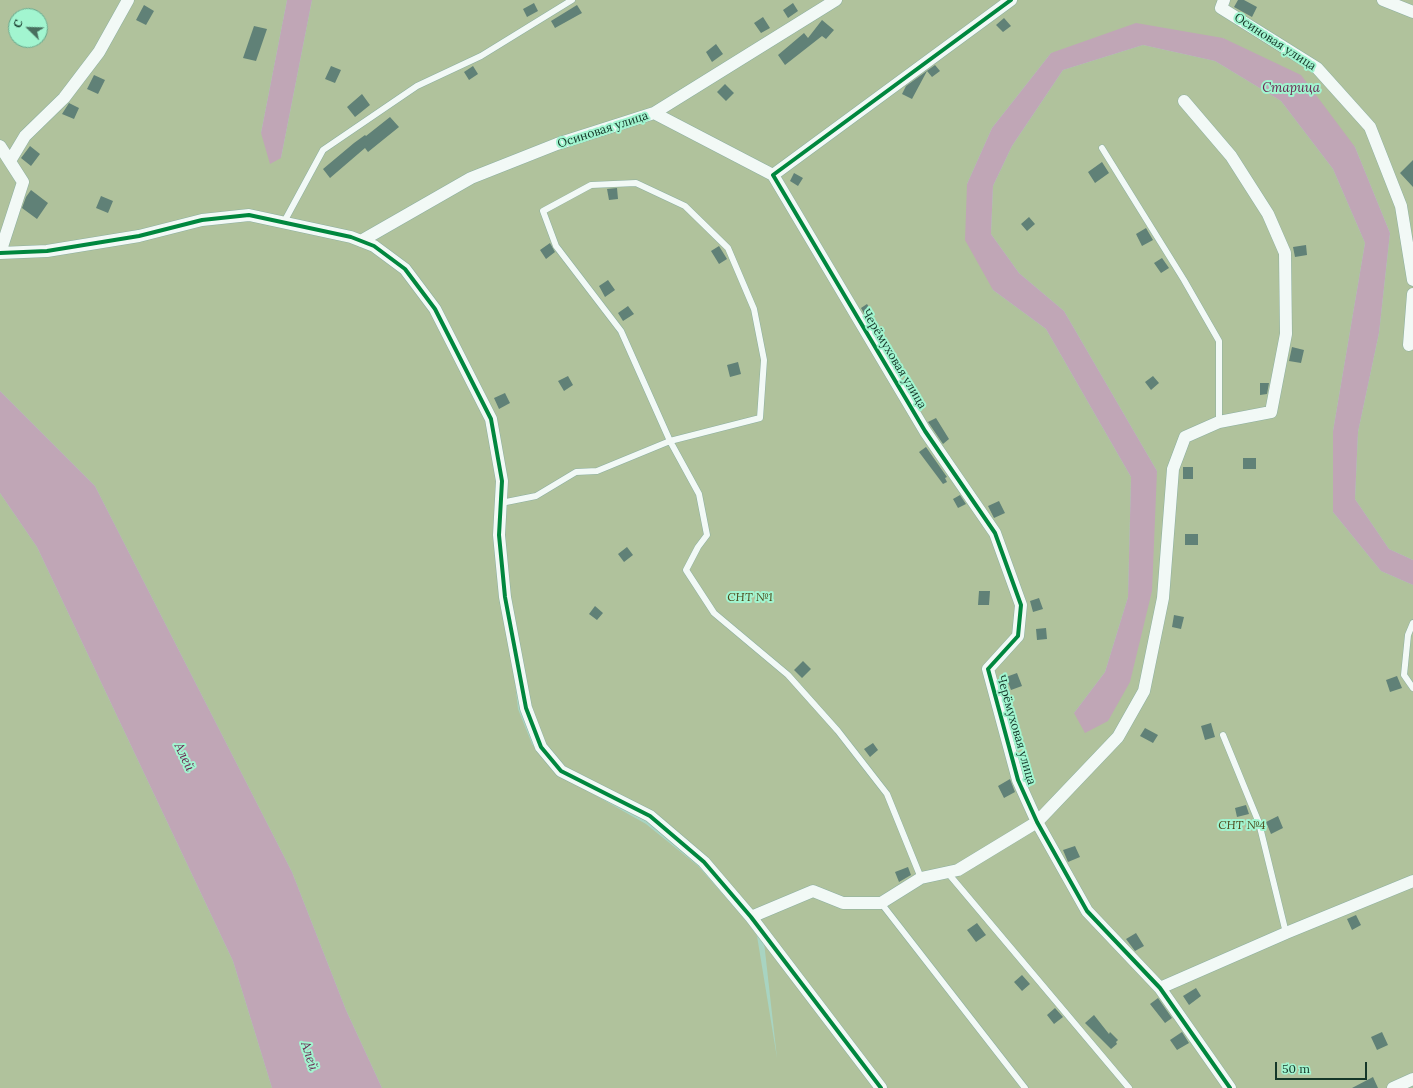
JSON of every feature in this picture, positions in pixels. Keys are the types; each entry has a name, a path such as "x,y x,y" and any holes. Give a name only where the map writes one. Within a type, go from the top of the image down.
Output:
{"street":[{"path":"10,161 25,136 64,98 99,52 128,0"},
{"name":"Осиновая улица","path":"361,241 471,178 557,144 654,113 836,0"},
{"path":"654,113 773,175 1011,0"},
{"name":"Осиновая улица","path":"1224,0 1221,8 1317,68 1370,127 1401,206 1412,266 1413,280"},
{"path":"1384,0 1413,12"},
{"path":"751,917 813,891 843,903 881,903 920,878 958,870 1037,822 1118,737 1144,691 1163,598 1173,469 1185,438 1219,422 1271,412 1286,334 1285,253 1268,214 1231,156 1184,101"},
{"path":"0,146 23,182 0,253 47,251 139,236 202,220 249,215 351,237 374,246 405,270 435,309 491,419 502,481 499,535 505,597 526,708 541,747 561,771 650,816 704,862 751,917 881,1088"},
{"name":"Черёмуховая улица","path":"773,175 925,431 996,533 1021,605 1018,636 988,668 1018,780 1037,822"},
{"path":"1409,345 1413,294"},
{"path":"1037,822 1087,911 1160,988 1230,1088"},
{"path":"1160,988 1286,933 1413,881"},
{"path":"1393,1088 1413,1079"}],"lane":[{"path":"284,222 323,150 417,86 481,56 572,0"},
{"path":"1102,148 1184,280 1219,341 1219,422"},
{"path":"501,503 536,496 576,472 597,471 670,441 760,418 764,360 754,309 728,248 685,206 636,183 591,186 543,211 556,246 622,331 670,441 699,494 707,535 698,547 686,570 714,613 788,675 838,731 887,794 920,878"},
{"path":"1413,623 1408,635 1404,675 1413,688"},
{"path":"1223,735 1259,823 1286,933"},
{"path":"947,872 1129,1088"},
{"path":"881,903 1025,1088"}],"green space":[{"path":"0,0 287,0 261,133 281,158 312,0 1413,0 1413,560 1389,549 1355,499 1358,432 1379,333 1390,233 1355,147 1223,38 1051,53 992,128 967,184 993,290 1046,329 1131,477 1128,597 1105,672 1074,713 1108,721 1157,471 1064,311 1019,273 991,234 993,186 1012,146 1063,70 1143,45 1215,61 1281,101 1333,169 1365,243 1333,431 1333,512 1381,571 1413,585 1413,1088 382,1088 346,1010 292,872 95,486 0,391","holes":["506,604 529,708 541,740 561,771 650,816 751,917 763,933 777,1058 757,936 749,924 698,866 646,824 554,772 532,744 518,709"]},
{"path":"0,493 37,547 233,961 272,1088 0,1088"}],"water":[{"path":"287,0 312,0 281,158 270,164 261,133"},
{"name":"Старица","path":"1136,23 1223,38 1301,75 1355,147 1390,233 1379,333 1358,432 1355,499 1389,549 1413,560 1413,585 1381,571 1333,512 1333,431 1365,243 1333,169 1281,101 1215,61 1143,45 1063,70 1012,146 993,186 991,234 1019,273 1064,311 1157,471 1152,591 1130,682 1108,721 1085,733 1074,713 1105,672 1128,597 1131,477 1046,329 993,290 965,240 967,184 992,128 1051,53"},
{"name":"Алей","path":"0,391 95,486 292,872 346,1010 382,1088 272,1088 233,961 37,547 0,493"}],"building":[{"path":"1238,0 1244,0 1257,7 1252,17 1234,7"},
{"path":"534,3 538,11 527,17 523,9"},
{"path":"793,3 798,11 788,18 783,10"},
{"path":"144,5 154,11 146,25 136,20"},
{"path":"577,5 582,13 555,28 551,21"},
{"path":"763,17 770,28 761,33 754,23"},
{"path":"1004,18 1011,26 1003,32 996,25"},
{"path":"822,20 834,30 826,39 822,36 785,65 778,55 804,33 808,38"},
{"path":"254,26 267,29 256,61 243,58"},
{"path":"716,44 723,54 712,62 706,52"},
{"path":"935,65 940,71 932,77 927,71 912,99 902,94 906,86"},
{"path":"331,66 341,70 335,83 325,79"},
{"path":"473,66 478,74 469,80 464,72"},
{"path":"94,75 105,80 98,94 87,89"},
{"path":"725,84 734,93 726,101 717,92"},
{"path":"362,94 370,105 355,117 347,107"},
{"path":"69,103 79,108 74,119 62,114"},
{"path":"390,117 399,127 368,152 365,148 330,178 323,169 354,143 365,135 366,136"},
{"path":"30,146 40,154 31,166 21,158"},
{"path":"1413,160 1413,187 1400,173"},
{"path":"1102,162 1109,173 1095,183 1088,172"},
{"path":"794,173 803,178 798,186 790,181"},
{"path":"617,188 618,199 609,200 607,189"},
{"path":"31,190 48,203 37,219 22,208 26,197"},
{"path":"101,196 113,201 108,213 96,208"},
{"path":"1029,217 1035,224 1027,231 1021,224"},
{"path":"1146,228 1153,240 1142,246 1136,234"},
{"path":"550,243 555,252 546,259 540,250"},
{"path":"1306,245 1307,255 1295,257 1293,247"},
{"path":"719,246 727,259 719,264 711,251"},
{"path":"1162,258 1169,268 1161,273 1154,263"},
{"path":"608,280 615,290 605,297 599,286"},
{"path":"867,304 872,312 866,317 861,308"},
{"path":"628,306 634,314 623,321 618,313"},
{"path":"1292,347 1304,350 1301,363 1289,361"},
{"path":"738,362 741,374 730,377 727,365"},
{"path":"568,376 573,385 564,391 558,381"},
{"path":"1153,376 1159,383 1151,390 1145,382"},
{"path":"1260,383 1269,383 1267,394 1260,395"},
{"path":"505,393 510,403 499,409 494,398"},
{"path":"936,418 949,439 943,444 928,422"},
{"path":"926,447 947,477 945,478 947,482 943,484 919,452"},
{"path":"1243,458 1256,458 1256,469 1243,469"},
{"path":"1183,467 1193,467 1193,479 1183,479"},
{"path":"960,495 966,504 958,508 953,499"},
{"path":"999,501 1005,513 994,518 988,506"},
{"path":"1185,534 1198,534 1198,545 1185,545"},
{"path":"627,547 633,555 624,562 618,554"},
{"path":"979,591 990,591 989,605 978,605"},
{"path":"1039,598 1043,609 1033,612 1030,601"},
{"path":"595,606 603,613 597,620 589,614"},
{"path":"1174,615 1184,617 1181,629 1172,627"},
{"path":"1046,628 1047,639 1037,640 1036,629"},
{"path":"803,661 811,669 802,678 794,670"},
{"path":"1017,673 1022,686 1011,690 1006,677"},
{"path":"1397,676 1402,688 1390,692 1386,680"},
{"path":"1211,723 1215,737 1205,740 1201,726"},
{"path":"1145,728 1158,735 1153,743 1140,736"},
{"path":"873,743 878,750 870,757 864,749"},
{"path":"1010,779 1015,792 1004,798 998,786"},
{"path":"1246,805 1249,814 1237,817 1235,808"},
{"path":"1278,816 1283,828 1271,834 1266,822"},
{"path":"1075,846 1080,857 1068,862 1063,850"},
{"path":"908,867 911,875 899,882 895,872"},
{"path":"1356,915 1361,925 1352,930 1347,919"},
{"path":"977,923 986,935 976,942 967,930"},
{"path":"1136,933 1144,946 1135,951 1126,939"},
{"path":"1022,975 1030,984 1022,991 1014,982"},
{"path":"1196,988 1201,996 1189,1005 1183,996"},
{"path":"1158,998 1172,1018 1165,1023 1150,1004"},
{"path":"1055,1008 1063,1017 1054,1024 1047,1015"},
{"path":"1094,1015 1109,1034 1110,1032 1118,1040 1116,1042 1117,1044 1111,1049 1085,1023"},
{"path":"1182,1032 1189,1043 1177,1050 1170,1040"},
{"path":"1382,1032 1388,1045 1377,1050 1371,1037"},
{"path":"1373,1077 1378,1088 1352,1088"}],"cycle path":[{"path":"1011,0 773,175 925,431 995,533 1021,605 1018,636 988,669 1018,780 1037,822 1087,911 1160,988 1230,1088"},
{"path":"0,253 47,251 139,236 202,220 249,215 351,237 374,246 405,269 435,309 491,419 502,481 499,535 505,597 526,708 541,747 561,771 650,816 704,862 751,917 881,1088"}],"park label":[{"name":"СНТ №1","path":"750,598"},
{"name":"СНТ №4","path":"1242,826"}]}
